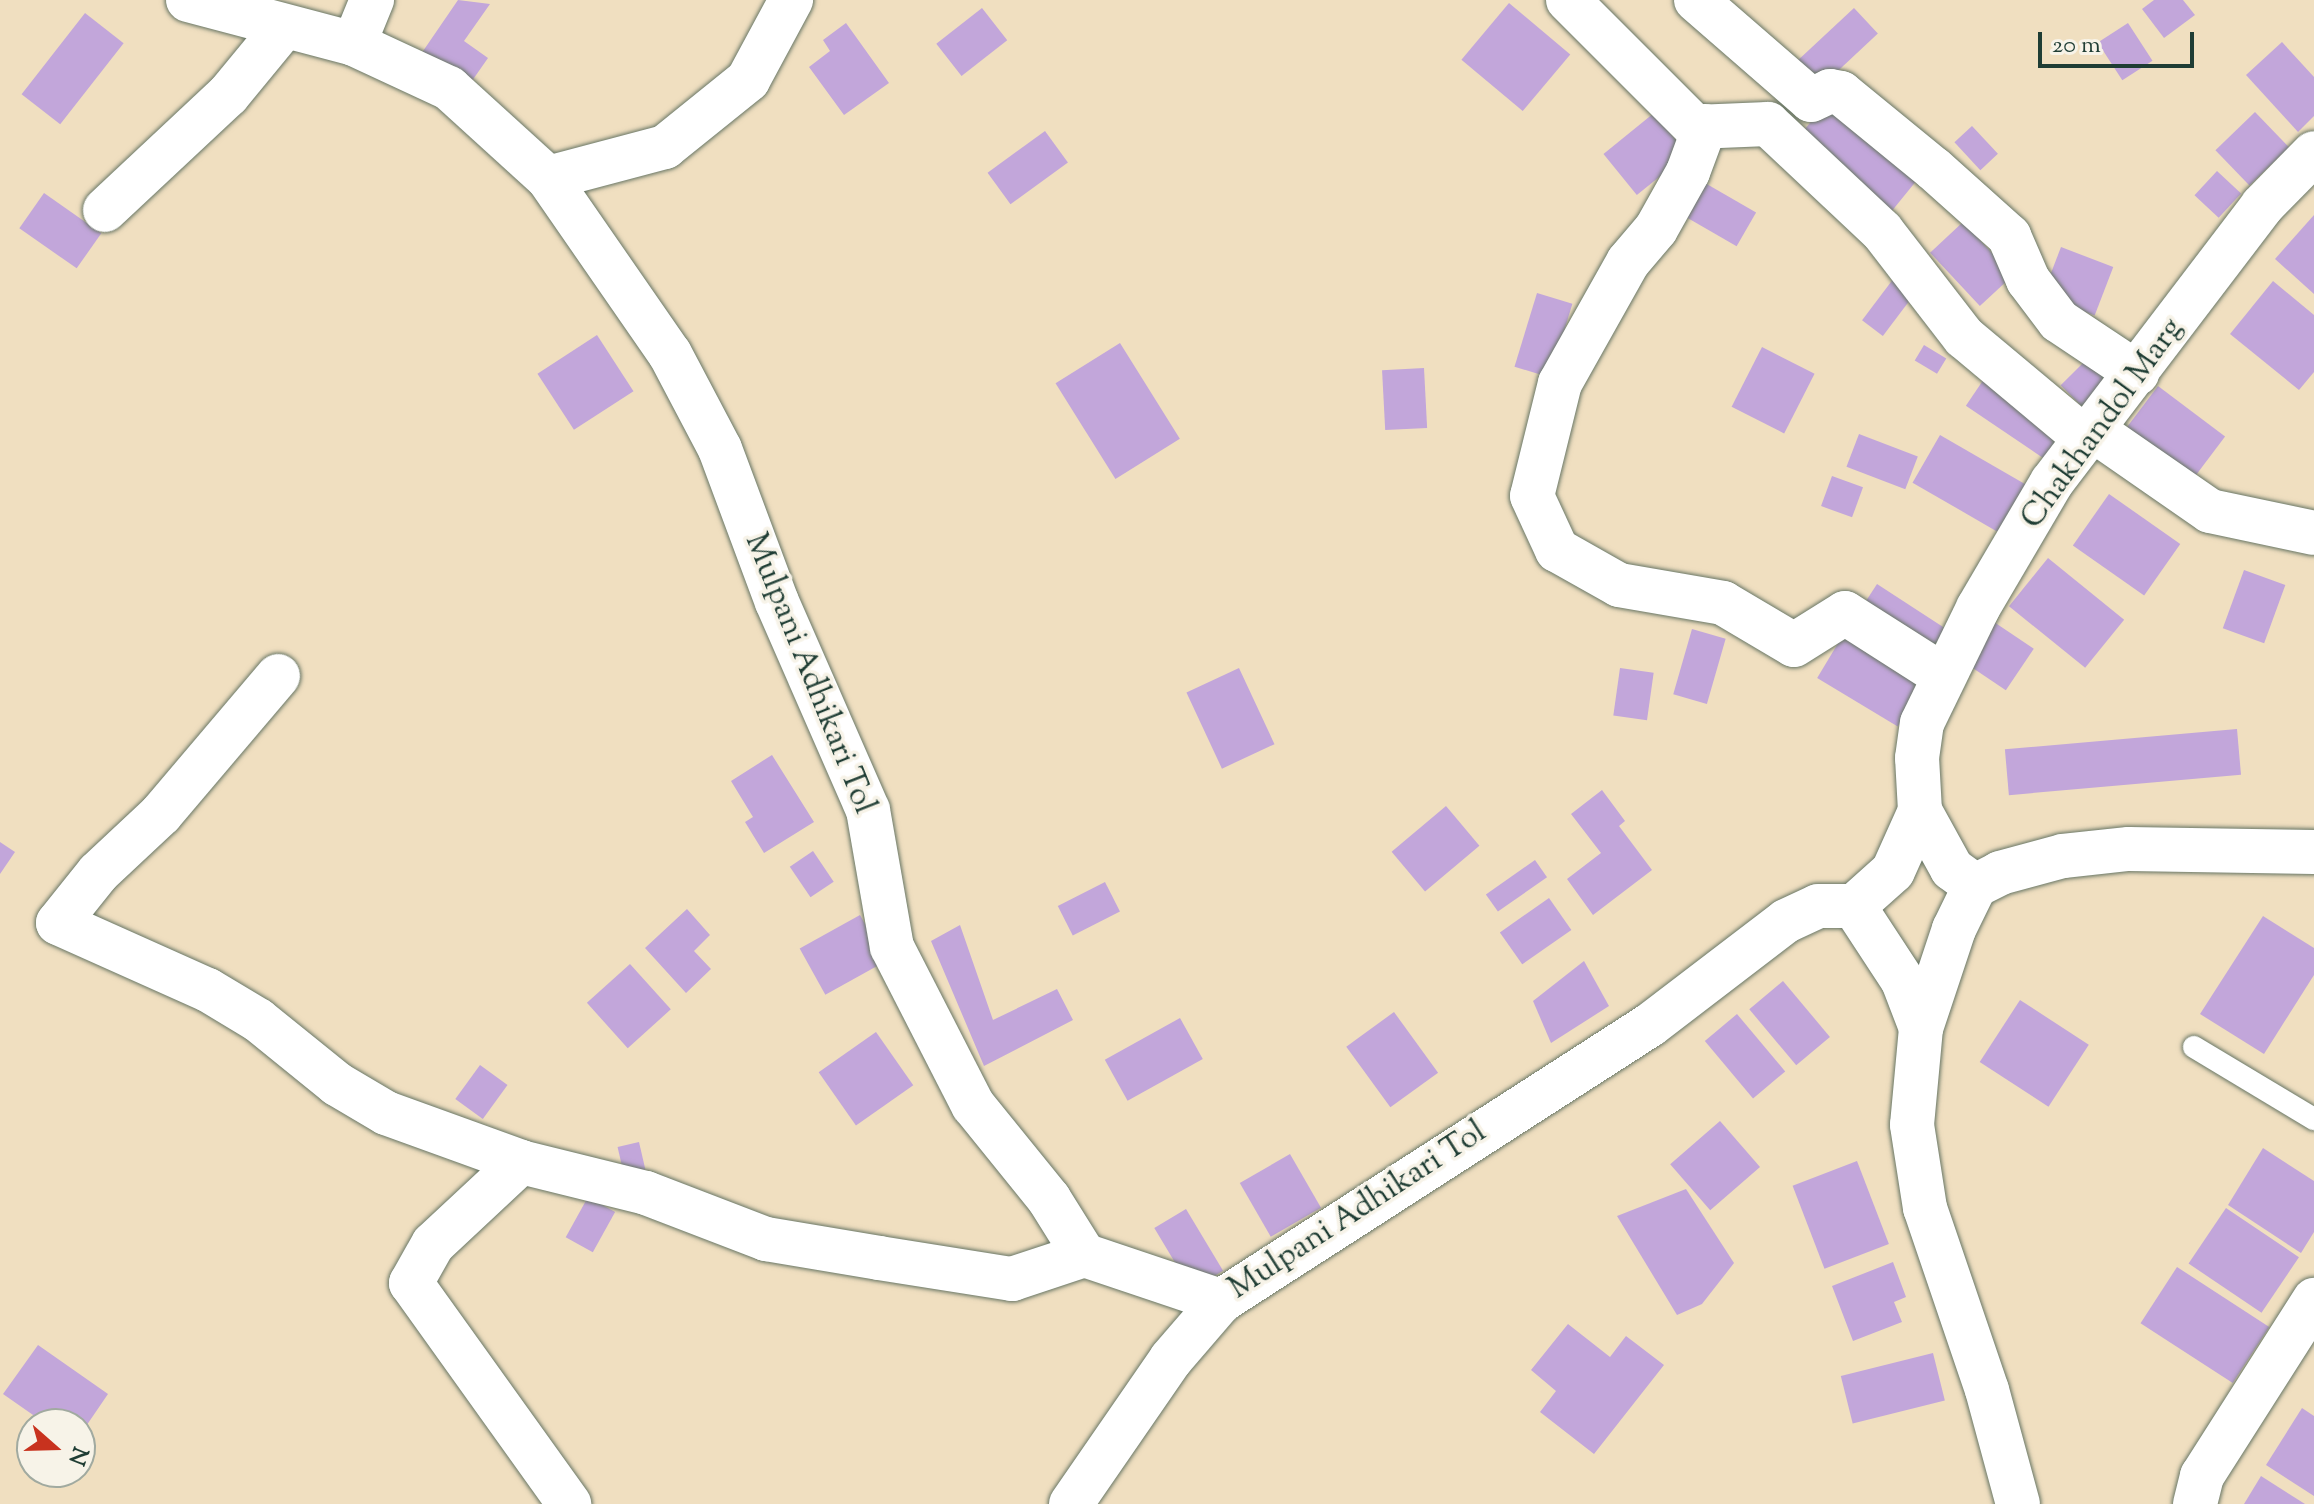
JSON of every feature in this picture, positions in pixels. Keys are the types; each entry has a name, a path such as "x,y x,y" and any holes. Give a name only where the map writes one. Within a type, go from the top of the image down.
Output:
{"street":[{"name":"Mulpani Adhikari Tol","path":"188,0 354,44 449,88 548,178 670,354 720,449 777,602 868,810 892,947 973,1105 1049,1199 1084,1255 1221,1301 1650,1025 1786,921 1818,906 1854,906"},
{"path":"354,44 372,0"},
{"path":"548,178 665,147 748,80 791,0"},
{"path":"1568,0 1695,127 1768,124 1882,231 1964,337 2089,435 2210,511 2314,533"},
{"path":"1696,0 1811,100 1830,91 1841,93 1934,169 2009,236 2028,280 2059,321 2137,373"},
{"path":"105,210 228,95 284,27"},
{"path":"1705,126 1688,172 1656,229 1628,262 1560,383 1532,496 1557,550 1619,585 1723,603 1794,645 1845,613 1944,676"},
{"name":"Chakhandol Marg","path":"1920,811 1917,758 1922,723 1944,676 2045,494 2262,206 2314,153"},
{"path":"278,676 161,814 98,873 58,923 208,990 258,1020 337,1084 386,1113 521,1162 646,1193 766,1239 1012,1279 1084,1255"},
{"path":"1920,811 1952,869 1975,886"},
{"path":"1920,811 1893,871 1854,906 1903,981 1921,1028"},
{"path":"2018,1504 1987,1390 1925,1208 1912,1125 1921,1028 1949,941 1975,886 2000,873 2063,856 2116,850 2225,847 2314,852"},
{"path":"521,1162 433,1244 411,1283 569,1504"},
{"path":"2195,1504 2202,1476 2314,1300"},
{"path":"1071,1504 1171,1359 1221,1301"}],"lane":[{"path":"2194,1047 2314,1119"}],"building":[{"path":"458,0 490,4 464,41 488,58 467,88 421,54"},
{"path":"2154,0 2183,0 2195,15 2164,38 2142,9"},
{"path":"1509,3 1570,54 1523,111 1461,60"},
{"path":"982,8 1007,40 962,76 936,44"},
{"path":"1854,8 1878,34 1816,91 1793,65"},
{"path":"85,13 124,43 60,124 22,94"},
{"path":"846,23 889,83 844,115 809,67 830,51 823,40"},
{"path":"2128,23 2153,61 2122,80 2098,43"},
{"path":"2282,42 2314,77 2314,116 2298,132 2246,75"},
{"path":"1831,97 1923,172 1887,217 1794,142"},
{"path":"2255,112 2289,147 2249,185 2215,150"},
{"path":"1654,113 1687,154 1637,195 1603,154"},
{"path":"1972,126 1998,154 1980,170 1954,142"},
{"path":"1045,131 1068,163 1010,204 988,173"},
{"path":"2217,171 2241,194 2219,218 2194,195"},
{"path":"1705,183 1756,212 1737,246 1686,217"},
{"path":"44,193 101,233 77,268 19,228"},
{"path":"2314,215 2314,294 2275,259"},
{"path":"1963,222 2013,275 1980,306 1930,253"},
{"path":"2061,247 2113,267 2095,316 2042,296"},
{"path":"1900,270 1921,286 1883,336 1862,320"},
{"path":"2273,281 2314,315 2314,372 2299,390 2230,334"},
{"path":"1537,293 1572,304 1550,377 1514,367"},
{"path":"597,335 633,391 574,430 537,374"},
{"path":"1120,343 1180,439 1115,479 1056,383"},
{"path":"1924,345 1946,358 1937,374 1915,360"},
{"path":"1762,347 1815,374 1784,433 1732,407"},
{"path":"2089,357 2122,390 2094,419 2061,385"},
{"path":"1424,368 1427,428 1385,430 1382,370"},
{"path":"1986,376 2068,431 2048,461 1966,406"},
{"path":"2158,386 2225,437 2187,487 2120,436"},
{"path":"1859,434 1918,457 1905,489 1846,467"},
{"path":"1940,435 2026,484 1998,532 1912,483"},
{"path":"1832,476 1863,487 1852,517 1821,506"},
{"path":"2109,494 2180,544 2144,596 2073,546"},
{"path":"2048,558 2124,620 2085,668 2009,606"},
{"path":"2244,570 2285,585 2264,643 2223,628"},
{"path":"1877,584 1946,629 1928,656 1859,612"},
{"path":"1994,622 2034,649 2006,690 1966,663"},
{"path":"1692,629 1726,639 1707,704 1673,694"},
{"path":"1846,630 1927,678 1898,726 1817,678"},
{"path":"1239,668 1274,744 1222,769 1186,693"},
{"path":"1620,668 1654,673 1647,720 1613,716"},
{"path":"2237,729 2241,775 2009,795 2005,749"},
{"path":"772,755 814,822 764,853 745,822 753,817 731,781"},
{"path":"1602,790 1625,821 1619,826 1652,870 1593,915 1567,879 1601,853 1571,814"},
{"path":"1446,806 1479,846 1425,891 1392,852"},
{"path":"0,842 15,852 0,874"},
{"path":"813,851 834,882 810,897 790,867"},
{"path":"1535,860 1547,877 1498,912 1486,894"},
{"path":"1105,882 1120,911 1073,935 1058,906"},
{"path":"1549,898 1571,930 1522,964 1500,932"},
{"path":"687,909 710,935 694,951 711,969 686,993 645,948"},
{"path":"860,915 886,961 825,995 800,948"},
{"path":"2263,916 2314,948 2314,975 2264,1054 2200,1014"},
{"path":"960,925 993,1020 1057,989 1073,1020 984,1066 931,941"},
{"path":"1584,961 1609,1006 1551,1043 1533,1001"},
{"path":"630,964 671,1009 628,1048 587,1003"},
{"path":"1783,981 1830,1037 1796,1065 1749,1009"},
{"path":"2020,1000 2089,1045 2048,1107 1980,1062"},
{"path":"1394,1012 1438,1073 1390,1107 1346,1047"},
{"path":"1737,1014 1785,1071 1753,1098 1705,1041"},
{"path":"1180,1018 1203,1059 1128,1101 1105,1060"},
{"path":"876,1032 913,1085 856,1125 819,1072"},
{"path":"480,1065 508,1085 483,1119 455,1099"},
{"path":"1720,1121 1760,1167 1710,1210 1670,1164"},
{"path":"639,1142 645,1169 624,1174 618,1147"},
{"path":"2263,1148 2314,1181 2314,1232 2301,1253 2228,1205"},
{"path":"1290,1154 1321,1208 1271,1237 1240,1183"},
{"path":"1857,1161 1889,1244 1824,1269 1793,1186"},
{"path":"1686,1189 1734,1263 1702,1304 1677,1315 1617,1216"},
{"path":"588,1197 615,1212 593,1252 566,1237"},
{"path":"2226,1208 2299,1257 2261,1313 2189,1264"},
{"path":"1186,1209 1223,1271 1191,1290 1154,1228"},
{"path":"1893,1262 1906,1297 1894,1302 1902,1322 1853,1341 1832,1286"},
{"path":"2177,1267 2269,1327 2233,1383 2141,1323"},
{"path":"1568,1324 1610,1357 1626,1336 1664,1365 1594,1454 1540,1412 1556,1391 1531,1370"},
{"path":"38,1345 108,1394 96,1412 96,1408 23,1408 3,1394"},
{"path":"1933,1353 1945,1401 1853,1424 1841,1376"},
{"path":"2302,1408 2314,1416 2314,1496 2266,1465"},
{"path":"2261,1476 2305,1504 2244,1504"}]}
